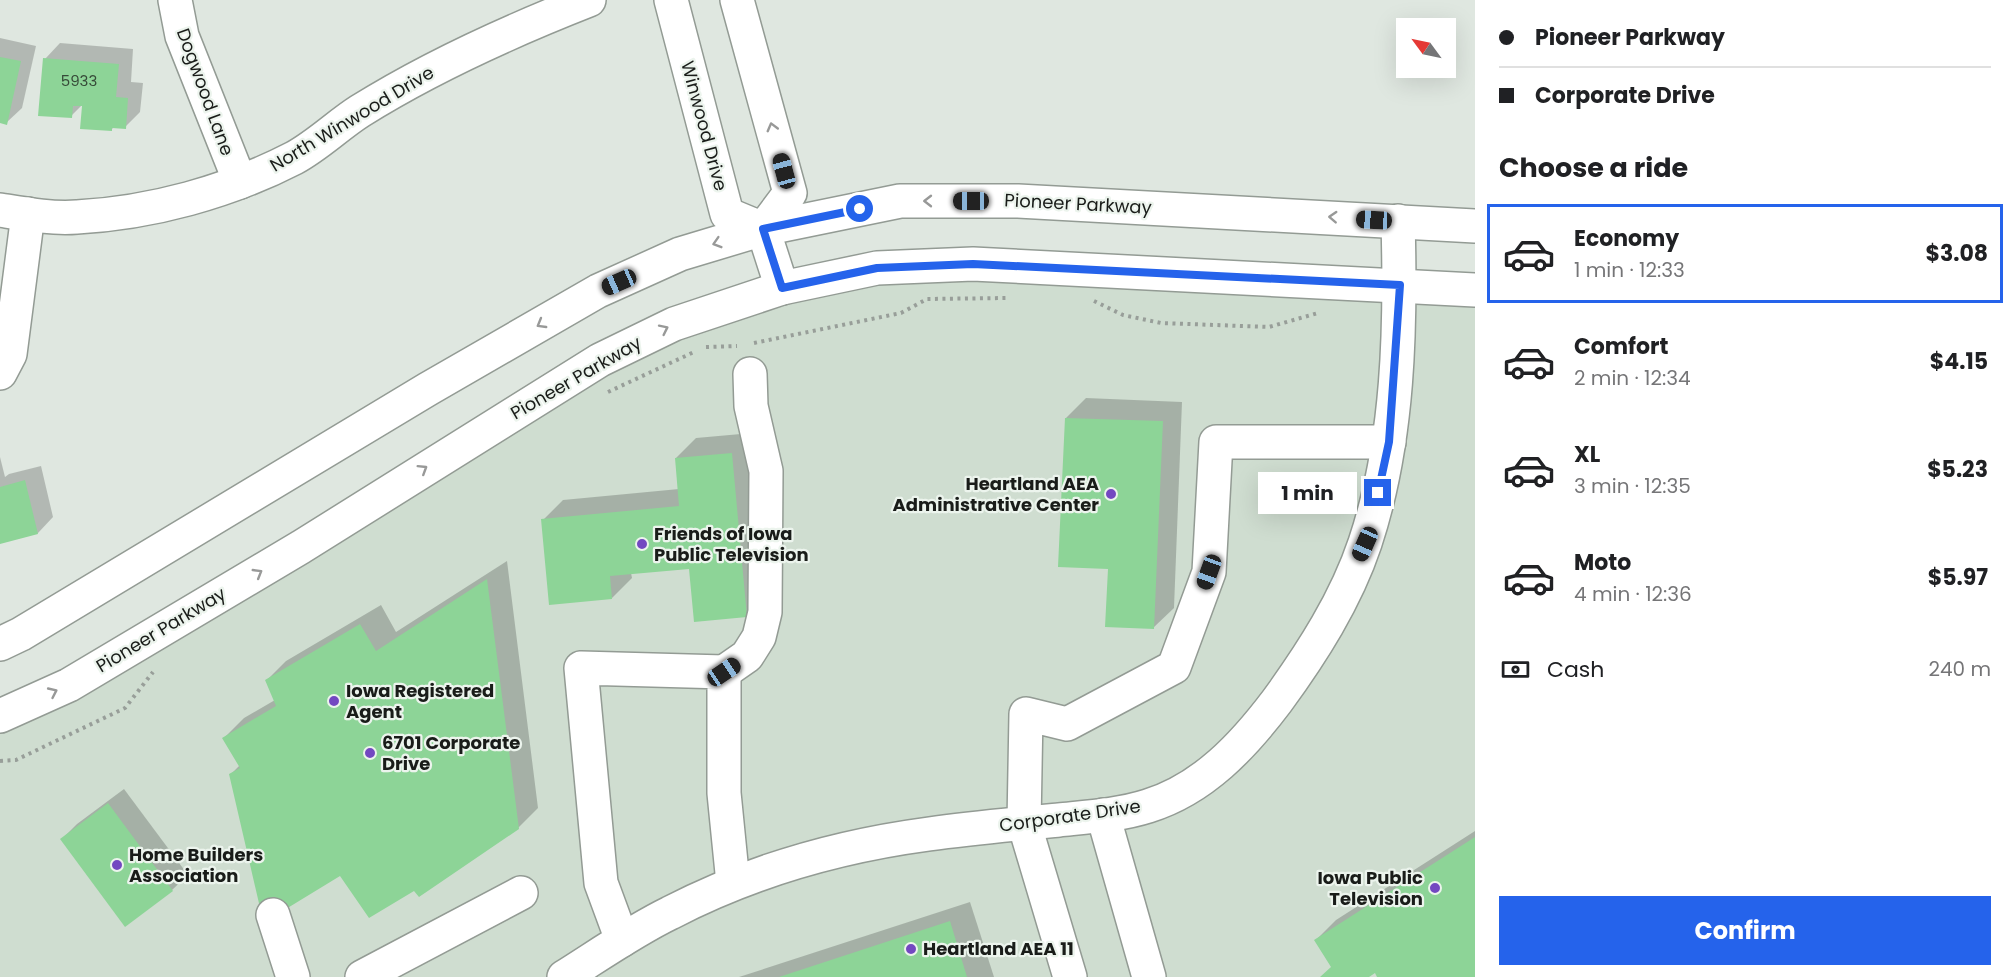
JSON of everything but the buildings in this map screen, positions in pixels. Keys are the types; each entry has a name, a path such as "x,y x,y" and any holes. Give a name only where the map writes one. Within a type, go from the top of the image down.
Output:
{"street":[{"name":"Dogwood Lane","path":"175,0 182,36 240,182"},
{"name":"North Winwood Drive","path":"14,212 75,218 131,211 193,198 240,182 296,157 360,111 502,34 589,0"},
{"name":"Winwood Drive","path":"671,0 727,214 763,229"},
{"path":"737,0 790,193 763,229 782,288"},
{"name":"Pioneer Parkway","path":"0,644 21,634 428,389 598,291 680,254 763,229 900,201 1018,201 1475,226"},
{"path":"0,373 10,354 14,212"},
{"name":"Corporate Drive","path":"564,977 669,913 733,884 801,860 865,844 1103,815 1148,806 1183,791 1226,760 1265,717 1305,663 1334,612 1365,544 1389,442 1400,285 1398,221"},
{"name":"Pioneer Parkway","path":"0,716 69,685 210,601 600,360 674,324 782,288 877,268 973,264 1475,290"},
{"path":"622,940 601,883 582,668 724,672 747,656 759,638 765,612 766,471 751,406 750,374"},
{"path":"1070,977 1024,823 1026,714 1067,724 1174,668 1209,572 1216,442 1389,442"},
{"path":"724,672 724,793 733,884"},
{"path":"1103,815 1149,977"},
{"path":"362,977 520,893"},
{"path":"273,915 292,977"}],"path":[{"path":"605,393 704,347 736,347 901,313 927,299 1019,298"},
{"path":"1087,298 1123,315 1161,323 1269,327 1320,313"},
{"path":"0,761 16,760 27,756 125,708 158,665"}],"shaded area":[{"path":"985,275 1475,302 1475,977 0,977 0,724 637,354 824,286"}],"place":[{"name":"Heartland AEA Administrative Center","path":"1111,494"},
{"name":"Friends of Iowa Public Television","path":"642,544"},
{"name":"Iowa Registered Agent","path":"334,701"},
{"name":"6701 Corporate Drive","path":"370,753"},
{"name":"Home Builders Association","path":"117,865"},
{"name":"Iowa Public Television","path":"1435,888"},
{"name":"Heartland AEA 11","path":"911,949"}],"route":[{"path":"860,209 763,229 782,288 877,268 973,264 1400,285 1389,442 1378,493"}]}
